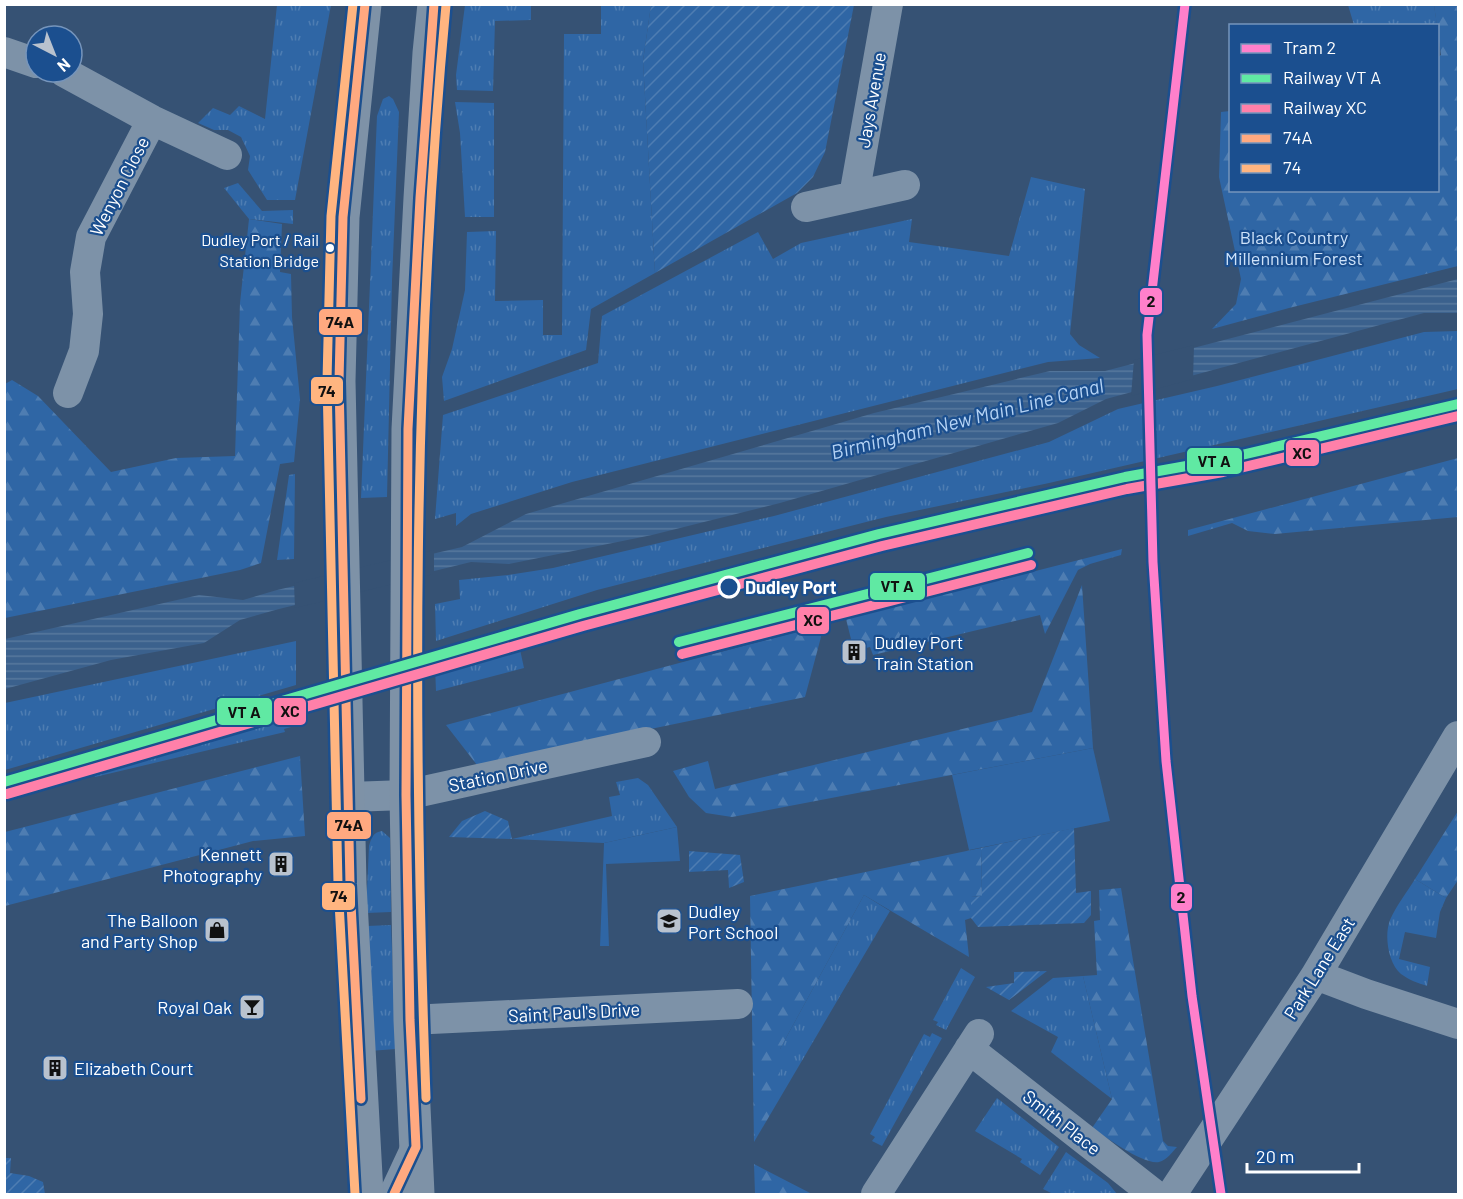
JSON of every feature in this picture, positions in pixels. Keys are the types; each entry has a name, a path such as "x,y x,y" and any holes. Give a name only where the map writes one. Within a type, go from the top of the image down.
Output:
{"highway":[{"path":"365,4 343,217 339,381 350,884 367,1194"},
{"path":"418,1194 410,1020 406,795 408,420 429,53 434,4"}],"street":[{"name":"Jays Avenue","path":"854,196 888,4"},
{"path":"4,52 24,59"},
{"name":"Wenyon Close","path":"84,83 152,120 227,154"},
{"name":"Wenyon Close","path":"68,393 84,351 88,314 85,272 91,237 152,120"},
{"path":"806,207 905,185"},
{"name":"Park Lane East","path":"1172,1194 1316,975 1458,736"},
{"name":"Station Drive","path":"349,797 406,795 646,742"},
{"path":"1316,975 1458,1024"},
{"name":"Saint Paul's Drive","path":"410,1020 738,1004"},
{"name":"Smith Place","path":"876,1194 974,1041 1154,1194"},
{"path":"394,1194 416,1147"}],"green space":[{"path":"277,5 331,5 295,200 267,200 248,170 250,156 241,137 228,130 214,130 198,123 213,108 230,115 239,106 265,119"},
{"path":"465,5 531,5 531,20 495,21 493,91 457,90 456,75"},
{"path":"601,5 651,5 643,61 655,273 591,309 586,350 444,401 442,377 452,349 465,290 467,232 496,231 495,301 543,300 543,335 562,335 564,34 601,34"},
{"path":"651,5 854,5 825,152 813,177 797,193 655,273 643,61"},
{"path":"1348,5 1434,5 1437,24 1354,24"},
{"name":"Black Country Millennium Forest","path":"1434,5 1458,5 1458,266 1212,329 1236,304 1241,279 1219,177 1221,112 1229,111 1229,192 1439,192 1439,56 1441,55 1439,24 1437,24"},
{"path":"389,96 393,99 399,112 387,497 361,498 377,116 383,99"},
{"path":"455,102 494,103 494,217 465,217 460,133"},
{"path":"1031,177 1085,189 1070,334 1079,345 1100,358 1048,362 572,482 471,514 456,526 456,513 435,519 443,415 598,363 602,316 758,232 773,259 801,243 912,219 909,242 1009,256"},
{"path":"238,183 262,211 293,210 293,224 249,219 224,188"},
{"path":"249,219 282,224 280,272 291,274 292,317 300,399 294,462 280,464 261,563 240,570 5,618 5,384 12,380 38,396 111,472 176,458 235,456 240,303"},
{"path":"1458,331 1458,389 1049,483 886,517 597,590 436,641 435,604 460,599 459,580 553,568 774,516 1049,442 1118,409 1217,386 1424,332"},
{"path":"1458,458 1458,517 1275,534 1248,531 1232,523 1188,536 1188,530"},
{"path":"295,474 294,559 277,560 289,475"},
{"path":"1122,549 1121,555 1078,570 1045,634 1040,615 873,655 870,647 854,651 846,619"},
{"path":"1082,585 1093,748 732,817 706,813 689,797 673,771 708,761 715,789 1032,712"},
{"path":"819,626 821,637 805,697 477,765 446,725"},
{"path":"296,641 296,685 5,770 5,703"},
{"path":"519,645 524,668 436,691 435,666"},
{"path":"284,708 285,720 298,716 298,725 284,729 285,732 95,777 91,767"},
{"path":"1093,748 1110,821 969,850 952,775"},
{"path":"300,756 305,836 253,841 5,906 5,832"},
{"path":"638,778 648,785 677,827 604,843 512,839 612,816 609,797 620,795 616,782"},
{"path":"485,811 508,821 512,839 449,837 462,821"},
{"path":"1458,811 1458,880 1446,898 1415,879"},
{"path":"677,827 680,861 606,864 609,946 600,946 604,843"},
{"path":"1074,828 1076,893 1091,891 1091,915 1084,923 978,927 971,918 971,897 982,896 981,848"},
{"path":"382,831 390,838 391,912 366,913 369,846 374,834"},
{"path":"981,848 982,896 971,897 971,918 965,920 969,957 864,895 780,1049 780,1098 754,1142 750,896"},
{"path":"689,851 740,855 744,882 729,888 728,870 689,872"},
{"path":"1415,879 1446,898 1440,912 1436,938 1405,932 1399,959 1430,967 1427,986 1401,974 1390,956 1387,941 1390,920"},
{"path":"1121,888 1163,1141 1168,1146 1177,1147 1167,1158 1159,1162 1152,1162 1134,1155 1092,1128 1112,1099 1083,976 1097,975 1094,921 1100,920 1099,890"},
{"path":"864,895 890,911 780,1098 780,1049"},
{"path":"391,925 396,1049 369,1051 367,926"},
{"path":"961,968 975,977 946,1030 936,1025 938,1022 933,1020"},
{"path":"1047,971 1009,1000 986,987 1014,983 1014,972"},
{"path":"1083,976 1112,1099 1051,1052 1058,1037 1011,1011 1053,978"},
{"path":"932,1033 942,1038 882,1146 872,1141 875,1137 870,1134 924,1034 930,1037"},
{"path":"997,1098 1059,1147 1040,1175 1020,1162 1022,1159 975,1131"},
{"path":"1066,1152 1108,1183 1117,1194 1053,1194 1043,1189"},
{"path":"4,1158 11,1158 10,1173 29,1176 43,1182 45,1194 5,1194"},
{"path":"754,1164 812,1194 755,1194"}],"water":[{"name":"Birmingham New Main Line Canal","path":"1458,279 1458,313 1424,313 1106,399 1058,423 780,503 652,535 509,564 471,562 240,620 204,643 111,660 5,689 5,639 199,595 243,600 462,547 526,514 874,413 1050,371 1105,371"}],"pier":[{"path":"1194,345 1193,379 1131,396 1134,360"},
{"path":"434,550 434,574 295,608 294,583"}],"tram line":[{"name":"2","path":"1185,4 1147,335 1153,562 1166,761 1192,996 1221,1194"}],"transit line":[{"name":"74","path":"353,4 331,216 327,381 338,884 355,1194"},
{"name":"74A","path":"361,1099 350,884 339,381 343,217 365,4"},
{"name":"74A","path":"394,1194 416,1147 410,1020 406,795 408,429 420,198 434,4"},
{"name":"74","path":"426,1098 419,825 418,551 427,278 446,5"},
{"path":"4,782 580,614 879,534 1125,477 1220,460 1458,404"},
{"path":"679,642 1028,553"}],"rail line":[{"name":"XC","path":"7,794 583,626 882,546 1127,489 1223,472 1458,416"},
{"name":"XC","path":"682,654 1031,565"}],"place":[{"name":"Dudley Port / Rail Station Bridge","path":"330,248"},
{"name":"Dudley Port","path":"729,587"},
{"name":"Dudley Port Train Station","path":"854,652"},
{"name":"Kennett Photography","path":"281,864"},
{"name":"Dudley Port School","path":"669,921"},
{"name":"The Balloon and Party Shop","path":"217,930"},
{"name":"Royal Oak","path":"252,1007"},
{"name":"Elizabeth Court","path":"55,1068"}]}
